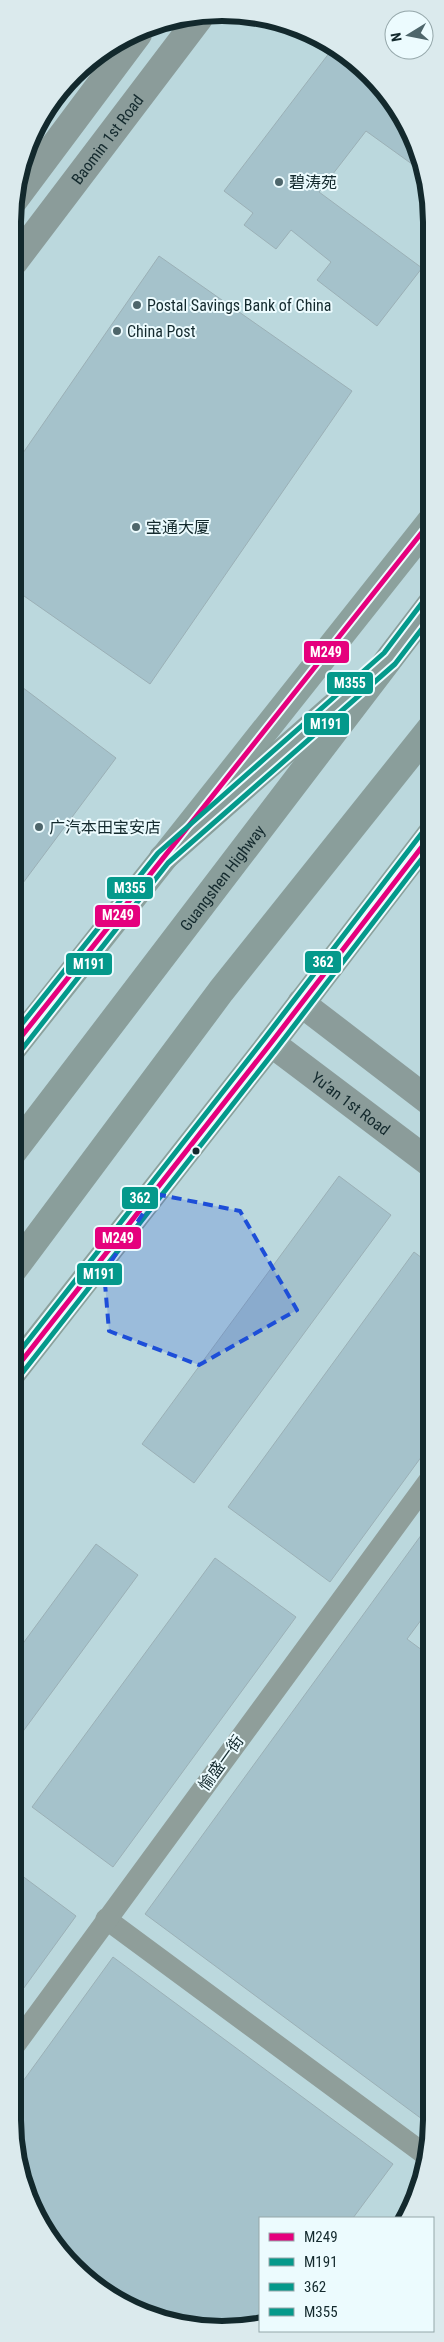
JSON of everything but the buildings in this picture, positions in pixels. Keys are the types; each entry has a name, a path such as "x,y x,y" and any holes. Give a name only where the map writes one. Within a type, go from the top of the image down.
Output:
{"highway":[{"name":"Guangshen Highway","path":"21,1142 423,615"},
{"path":"164,858 390,658"},
{"path":"21,1259 222,991 423,738"}],"main road":[{"name":"Baomin 1st Road","path":"21,253 195,23"},
{"path":"25,186 131,43"},
{"path":"21,1039 423,531"},
{"path":"21,1362 271,1043 423,844"},
{"path":"301,1003 423,1097"},
{"name":"Yu’an 1st Road","path":"271,1043 423,1158"}],"street":[{"name":"愉盛一街","path":"21,2037 423,1489"},
{"path":"106,1919 420,2151"}],"highlighted area":[{"path":"156,1194 240,1211 297,1310 199,1365 109,1331 104,1272"}],"transit line":[{"name":"M249","path":"21,1037 423,531"},
{"name":"M355","path":"21,1025 158,853 384,653 423,602"},
{"name":"M191","path":"21,1050 168,863 395,664 423,627"},
{"name":"362","path":"21,1350 265,1038 423,832"},
{"name":"M249","path":"21,1362 423,845"},
{"name":"M191","path":"21,1374 277,1048 423,857"}],"place":[{"name":"碧涛苑","path":"279,182"},
{"name":"Postal Savings Bank of China","path":"137,305"},
{"name":"China Post","path":"117,331"},
{"name":"宝通大厦","path":"136,527"},
{"name":"广汽本田宝安店","path":"39,827"}]}
